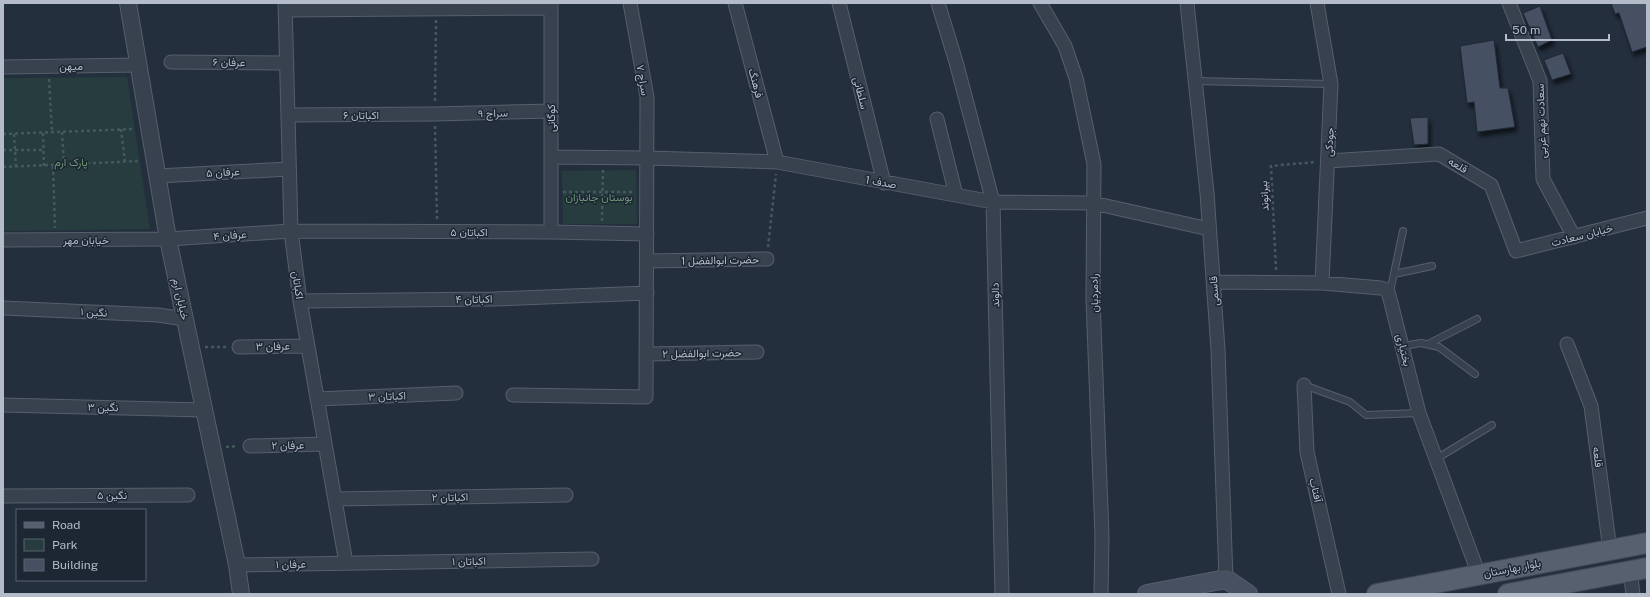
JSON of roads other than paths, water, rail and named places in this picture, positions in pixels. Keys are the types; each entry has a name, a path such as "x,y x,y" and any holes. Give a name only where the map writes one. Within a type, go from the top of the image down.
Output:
{"main road":[{"name":"بلوار بهارستان","path":"1377,594 1647,543"},
{"path":"1508,594 1567,588 1638,570"},
{"path":"1147,594 1226,579 1248,594"}],"street":[{"name":"خیابان ارم","path":"128,3 168,239 241,594"},
{"name":"سراج ۷","path":"513,395 646,397 648,192 647,97 630,3"},
{"name":"فرهنگ","path":"735,3 777,162"},
{"name":"سلطانی","path":"839,3 884,183"},
{"name":"دالوند","path":"938,3 956,62 993,202 1002,594"},
{"name":"رادمردیان","path":"1040,3 1065,46 1076,78 1094,164 1093,299 1102,536 1101,594"},
{"name":"قاسمی","path":"1188,3 1209,229 1218,350 1226,579"},
{"name":"جودکی","path":"1317,3 1331,84 1322,282"},
{"name":"سعادت نهم غربی","path":"1509,3 1540,81 1543,179 1574,236"},
{"path":"285,7 436,8 550,6"},
{"name":"کوگانی","path":"550,6 551,232"},
{"name":"اکباتان","path":"285,7 291,231 300,301 346,563"},
{"name":"عرفان ۶","path":"171,62 287,63"},
{"name":"میهن","path":"3,67 139,65"},
{"name":"سراج ۹","path":"435,114 551,111"},
{"name":"اکباتان ۶","path":"288,115 435,114"},
{"path":"937,119 956,195"},
{"name":"قلعه","path":"1328,161 1439,154 1491,185 1516,251"},
{"name":"صدف 1","path":"551,157 777,162 993,202 1094,202 1209,229"},
{"name":"عرفان ۵","path":"156,168 289,169"},
{"name":"خیابان سعادت","path":"1516,251 1647,218"},
{"name":"عرفان ۴","path":"168,239 291,231"},
{"name":"اکباتان ۵","path":"291,231 647,234"},
{"name":"خیابان مهر","path":"3,240 168,239"},
{"name":"حضرت ابوالفضل 1","path":"647,261 767,259"},
{"path":"1213,282 1322,282 1381,288 1387,290 1389,295"},
{"name":"اکباتان ۴","path":"300,301 494,299 647,293"},
{"name":"بختیاری","path":"1389,295 1419,412 1479,575"},
{"name":"نگین ۱","path":"3,308 158,315 185,318"},
{"name":"قلعه","path":"1567,344 1591,406 1610,550"},
{"name":"عرفان ۳","path":"239,347 308,346"},
{"name":"حضرت ابوالفضل ۲","path":"647,354 757,352"},
{"name":"آفتاب","path":"1304,385 1307,452 1339,594"},
{"name":"اکباتان ۳","path":"317,399 456,393"},
{"name":"نگین ۳","path":"3,405 204,410"},
{"name":"عرفان ۲","path":"250,446 325,444"},
{"name":"نگین ۵","path":"3,496 188,495"},
{"name":"اکباتان ۲","path":"335,499 566,495"},
{"name":"اکباتان ۱","path":"346,563 592,559"},
{"name":"عرفان ۱","path":"236,565 346,563"},
{"path":"1633,594 1638,570"}],"lane":[{"path":"1195,81 1331,84"},
{"path":"1389,295 1403,231"},
{"path":"1394,274 1432,266"},
{"path":"1428,344 1477,319"},
{"path":"1403,346 1421,343 1439,347 1475,374"},
{"path":"1304,385 1350,402 1366,415 1419,412"},
{"path":"1436,458 1492,424"}],"park label":[{"name":"پارک ارم","path":"71,162"},
{"name":"بوستان جانبازان","path":"599,197"}]}
